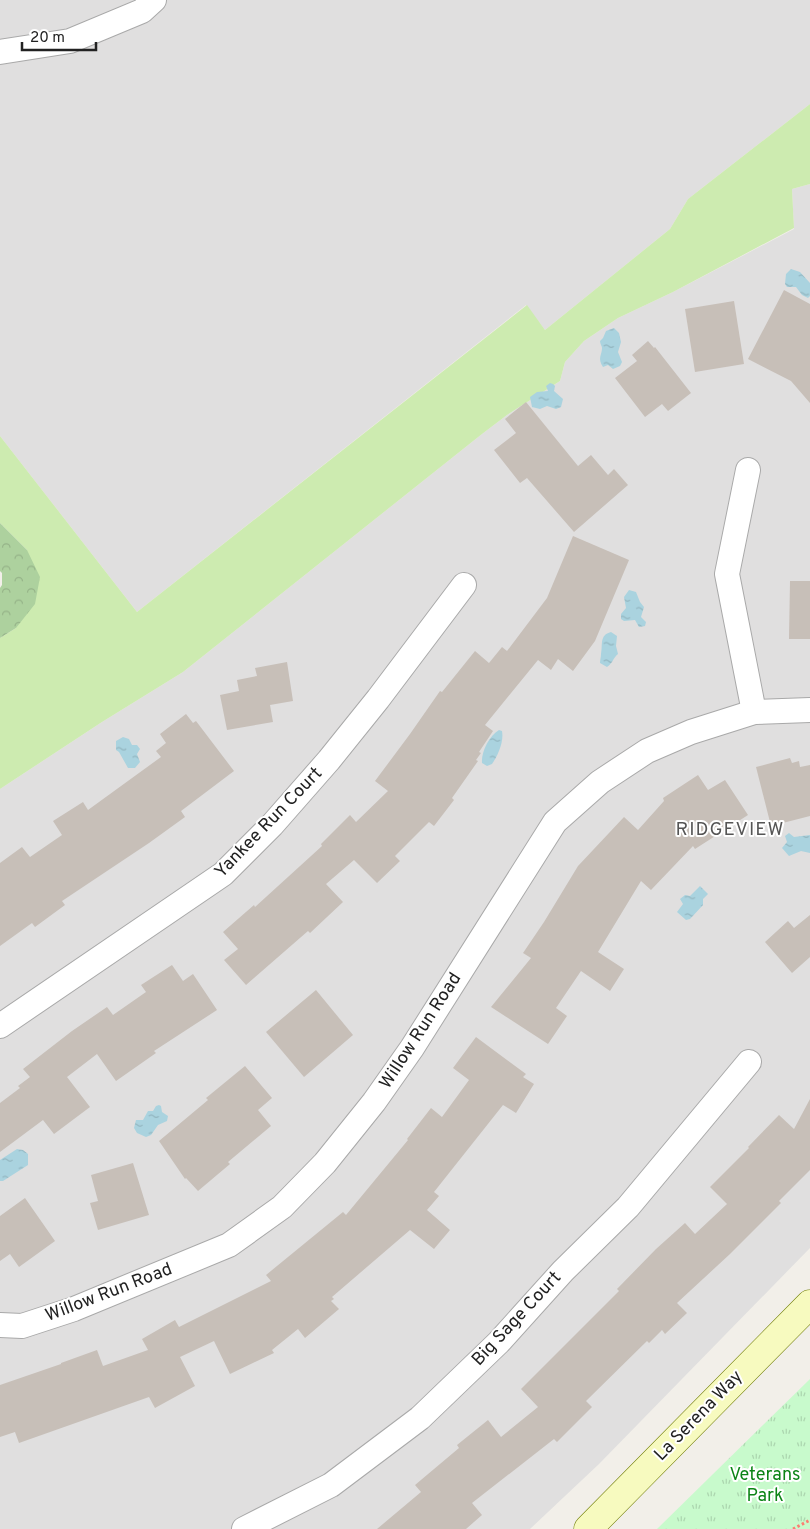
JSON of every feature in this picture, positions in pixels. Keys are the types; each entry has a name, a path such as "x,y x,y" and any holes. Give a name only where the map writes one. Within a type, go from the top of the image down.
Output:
{"main road":[{"name":"La Serena Way","path":"588,1529 810,1304"}],"street":[{"path":"0,52 70,41 142,11 154,0"},
{"path":"748,470 727,574 754,712"},
{"name":"Yankee Run Court","path":"0,1026 223,874 272,825 329,760 378,699 464,585"},
{"name":"Willow Run Road","path":"0,1326 22,1326 74,1310 220,1249 229,1245 282,1207 326,1163 380,1094 412,1048 555,822 600,782 648,751 691,732 754,712 810,710"},
{"name":"Big Sage Court","path":"244,1529 331,1485 420,1418 498,1342 563,1271 628,1207 749,1062"}],"path":[{"path":"793,1529 810,1520"}],"shaded area":[{"path":"0,0 810,0 810,104 688,199 670,229 545,330 526,305 137,612 0,436"},
{"name":"RIDGEVIEW","path":"810,184 810,1248 599,1464 530,1529 0,1529 0,789 102,722 183,672 482,434 507,415 560,381 565,362 584,341 618,318 673,292 794,229 792,189"}],"green space":[{"path":"810,104 810,184 792,189 794,228 673,292 618,318 584,341 565,362 560,381 507,415 482,434 183,672 102,722 0,789 0,638 16,628 27,550 0,523 0,436 137,612 527,305 545,330 670,229 688,199"},
{"path":"0,523 27,550 40,577 35,604 16,628 0,638 0,588 2,585 2,573 0,571"},
{"name":"Veterans Park","path":"810,1379 810,1529 657,1529"}],"water":[{"path":"791,269 800,272 810,283 810,296 808,298 802,295 796,287 787,287 785,284 786,274"},
{"path":"614,328 619,333 621,342 618,352 622,362 620,366 613,369 608,365 603,367 601,364 602,348 600,341 606,331"},
{"path":"550,383 555,386 554,391 563,399 561,407 556,409 547,406 540,409 532,407 530,397 537,392 548,391 546,386"},
{"path":"629,590 636,592 644,607 641,617 646,622 645,626 639,627 635,620 624,621 621,619 621,614 626,608 624,597"},
{"path":"611,632 617,636 616,646 618,654 607,667 600,663 602,644 605,635"},
{"path":"499,730 502,731 500,748 492,764 487,766 482,763 484,749 492,736"},
{"path":"123,737 129,739 132,745 137,745 140,749 137,754 140,762 135,768 128,768 116,750 116,741"},
{"path":"789,833 794,837 810,835 810,853 801,851 789,856 782,848 787,842 785,836"},
{"path":"700,886 708,894 703,899 703,905 690,919 686,920 677,912 683,904 680,899 685,895 690,896"},
{"path":"159,1105 162,1112 168,1116 167,1121 158,1125 151,1135 146,1137 137,1133 134,1128 136,1120 143,1120 148,1111 153,1111"},
{"path":"17,1149 23,1150 28,1154 28,1165 0,1181 0,1160"}],"building":[{"path":"784,290 810,304 810,403 791,381 748,359"},
{"path":"734,301 744,364 695,372 685,309"},
{"path":"648,341 655,347 691,393 668,411 662,404 645,417 615,378 637,361 632,355"},
{"path":"526,402 578,466 591,455 608,475 614,469 628,485 574,532 527,478 520,483 494,450 516,433 505,419"},
{"path":"573,536 629,560 595,641 573,671 558,659 551,670 538,660 485,725 493,731 479,752 481,753 476,760 478,761 452,798 454,800 434,826 429,822 395,856 400,861 377,883 354,860 326,884 343,902 310,933 308,931 246,985 224,960 238,949 223,932 254,905 255,907 322,846 321,844 350,815 356,822 388,791 375,781 440,691 442,692 475,651 489,663 502,647 507,651 547,598"},
{"path":"790,581 810,581 810,639 789,639"},
{"path":"287,662 293,701 270,705 273,722 227,730 220,695 239,691 237,680 257,676 255,668"},
{"path":"186,714 193,723 196,721 234,771 181,811 185,817 62,901 65,905 35,927 32,923 0,946 0,863 22,847 30,857 62,835 53,821 83,802 88,810 161,757 156,751 166,743 160,734"},
{"path":"790,758 792,763 799,761 800,767 810,765 810,816 771,826 756,767"},
{"path":"698,775 708,790 725,780 748,815 695,849 693,846 651,890 641,881 598,952 624,969 610,991 581,971 556,1008 567,1016 548,1044 491,1007 531,958 523,953 578,866 624,817 638,830 664,801 663,798"},
{"path":"810,915 810,957 792,973 765,942 788,921 794,928"},
{"path":"172,965 183,981 193,974 217,1010 154,1051 156,1053 116,1081 97,1054 67,1077 90,1107 54,1134 43,1120 0,1152 0,1103 20,1088 18,1086 30,1077 23,1069 107,1007 113,1015 146,992 141,985"},
{"path":"316,990 353,1035 304,1077 266,1032"},
{"path":"476,1037 526,1074 523,1077 534,1084 516,1113 503,1105 434,1192 439,1196 427,1210 450,1230 434,1249 410,1230 332,1297 334,1299 331,1301 339,1309 305,1338 298,1329 272,1350 274,1353 230,1374 214,1341 180,1357 195,1386 155,1408 149,1397 19,1443 15,1432 0,1437 0,1385 97,1350 103,1366 148,1350 142,1339 175,1320 179,1327 271,1281 266,1275 343,1212 346,1215 408,1140 431,1108 442,1117 469,1080 453,1068"},
{"path":"245,1066 272,1098 258,1110 271,1126 228,1162 230,1164 198,1191 185,1179 159,1141 208,1100 206,1098"},
{"path":"810,1099 810,1170 779,1201 781,1203 730,1254 677,1303 687,1313 665,1334 662,1330 649,1343 647,1341 586,1401 592,1407 557,1442 554,1439 472,1503 482,1515 466,1529 377,1529 421,1492 415,1485 459,1448 457,1445 488,1420 501,1437 538,1407 521,1389 619,1291 617,1289 656,1249 685,1223 695,1234 727,1204 710,1187 779,1115 794,1129"},
{"path":"133,1163 149,1215 98,1230 90,1203 98,1201 91,1175"},
{"path":"25,1198 55,1241 19,1267 10,1254 0,1261 0,1216"}],"district":[{"name":"RIDGEVIEW","path":"730,830"}]}
